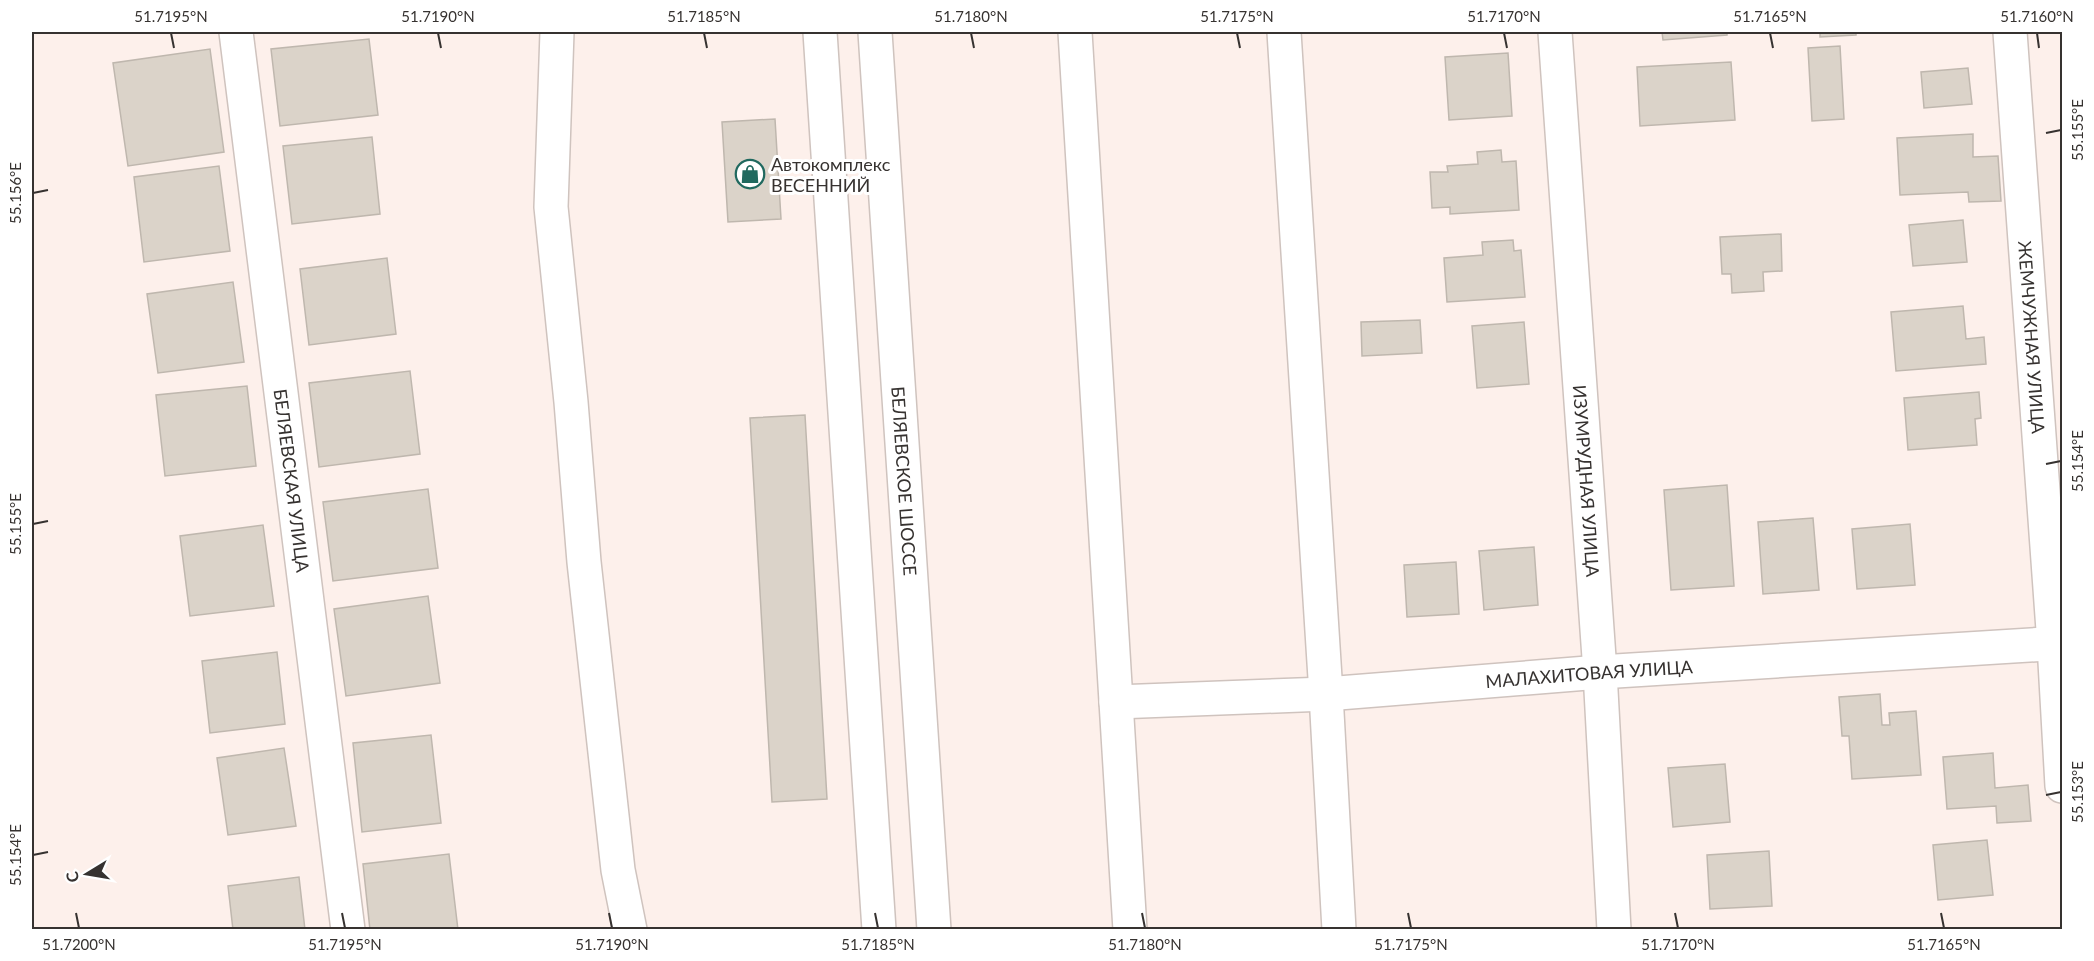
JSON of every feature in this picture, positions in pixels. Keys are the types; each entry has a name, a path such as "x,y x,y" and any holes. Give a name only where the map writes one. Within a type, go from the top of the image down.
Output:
{"street":[{"name":"БЕЛЯЕВСКАЯ УЛИЦА","path":"236,32 348,930"},
{"path":"557,32 551,207 571,402 585,574 618,870 630,930"},
{"path":"820,32 879,930"},
{"name":"БЕЛЯЕВСКОЕ ШОССЕ","path":"875,32 934,930"},
{"path":"1075,32 1130,930"},
{"path":"1284,32 1339,930"},
{"name":"ИЗУМРУДНАЯ УЛИЦА","path":"1555,32 1600,672 1614,930"},
{"name":"ЖЕМЧУЖНАЯ УЛИЦА","path":"2010,32 2058,644 2062,786"},
{"name":"МАЛАХИТОВАЯ УЛИЦА","path":"1116,702 1326,694 1600,672 2058,644"}],"building":[{"path":"1662,32 1727,32 1727,35 1663,40"},
{"path":"1820,32 1856,32 1856,35 1820,37"},
{"path":"369,39 378,115 280,126 271,49"},
{"path":"1840,46 1844,119 1812,121 1808,48"},
{"path":"210,49 224,152 128,166 113,63"},
{"path":"1508,53 1512,116 1449,120 1445,57"},
{"path":"1731,62 1735,120 1640,126 1637,67"},
{"path":"1968,68 1972,104 1924,108 1921,72"},
{"path":"775,119 781,219 728,222 722,122"},
{"path":"1973,134 1973,157 1998,156 2001,201 1969,202 1968,192 1900,195 1897,138"},
{"path":"372,137 380,214 292,224 283,146"},
{"path":"1501,150 1502,162 1516,161 1519,210 1450,214 1450,207 1432,208 1430,172 1448,172 1447,166 1478,164 1477,152"},
{"path":"219,166 230,251 144,262 134,177"},
{"path":"1963,220 1967,262 1913,266 1909,225"},
{"path":"1781,234 1782,271 1763,272 1764,291 1732,293 1731,274 1722,274 1720,237"},
{"path":"1513,240 1514,251 1521,250 1525,297 1447,302 1444,258 1483,255 1482,242"},
{"path":"387,258 396,334 309,345 300,269"},
{"path":"233,282 244,362 158,373 147,294"},
{"path":"1963,306 1966,339 1984,337 1986,364 1896,371 1891,312"},
{"path":"1420,320 1422,353 1362,356 1361,322"},
{"path":"1524,322 1529,384 1477,388 1472,326"},
{"path":"410,371 420,454 319,467 309,383"},
{"path":"247,386 256,466 165,476 156,395"},
{"path":"1979,392 1981,418 1975,419 1977,445 1908,450 1904,398"},
{"path":"805,415 827,799 772,802 750,418"},
{"path":"1727,485 1734,586 1671,590 1664,490"},
{"path":"428,489 438,568 333,581 323,502"},
{"path":"1813,518 1819,590 1763,594 1758,522"},
{"path":"1910,524 1915,585 1857,589 1852,529"},
{"path":"263,525 274,606 190,616 180,536"},
{"path":"1534,547 1538,605 1484,610 1479,551"},
{"path":"1456,562 1459,614 1407,617 1404,565"},
{"path":"428,596 440,683 346,696 334,609"},
{"path":"277,652 285,724 210,733 202,661"},
{"path":"1880,694 1882,725 1890,725 1889,713 1916,711 1921,775 1852,779 1849,736 1842,736 1839,697"},
{"path":"431,735 441,823 362,832 353,743"},
{"path":"284,748 296,826 228,835 217,758"},
{"path":"1993,753 1995,788 2028,785 2031,821 1997,823 1996,806 1947,809 1943,757"},
{"path":"1725,764 1730,822 1673,827 1668,768"},
{"path":"1987,840 1993,895 1938,900 1933,845"},
{"path":"1769,851 1772,906 1710,909 1707,855"},
{"path":"449,854 458,930 370,930 363,864"},
{"path":"299,877 305,930 233,930 228,886"}],"place":[{"name":"Автокомплекс ВЕСЕННИЙ","path":"750,174"}]}
